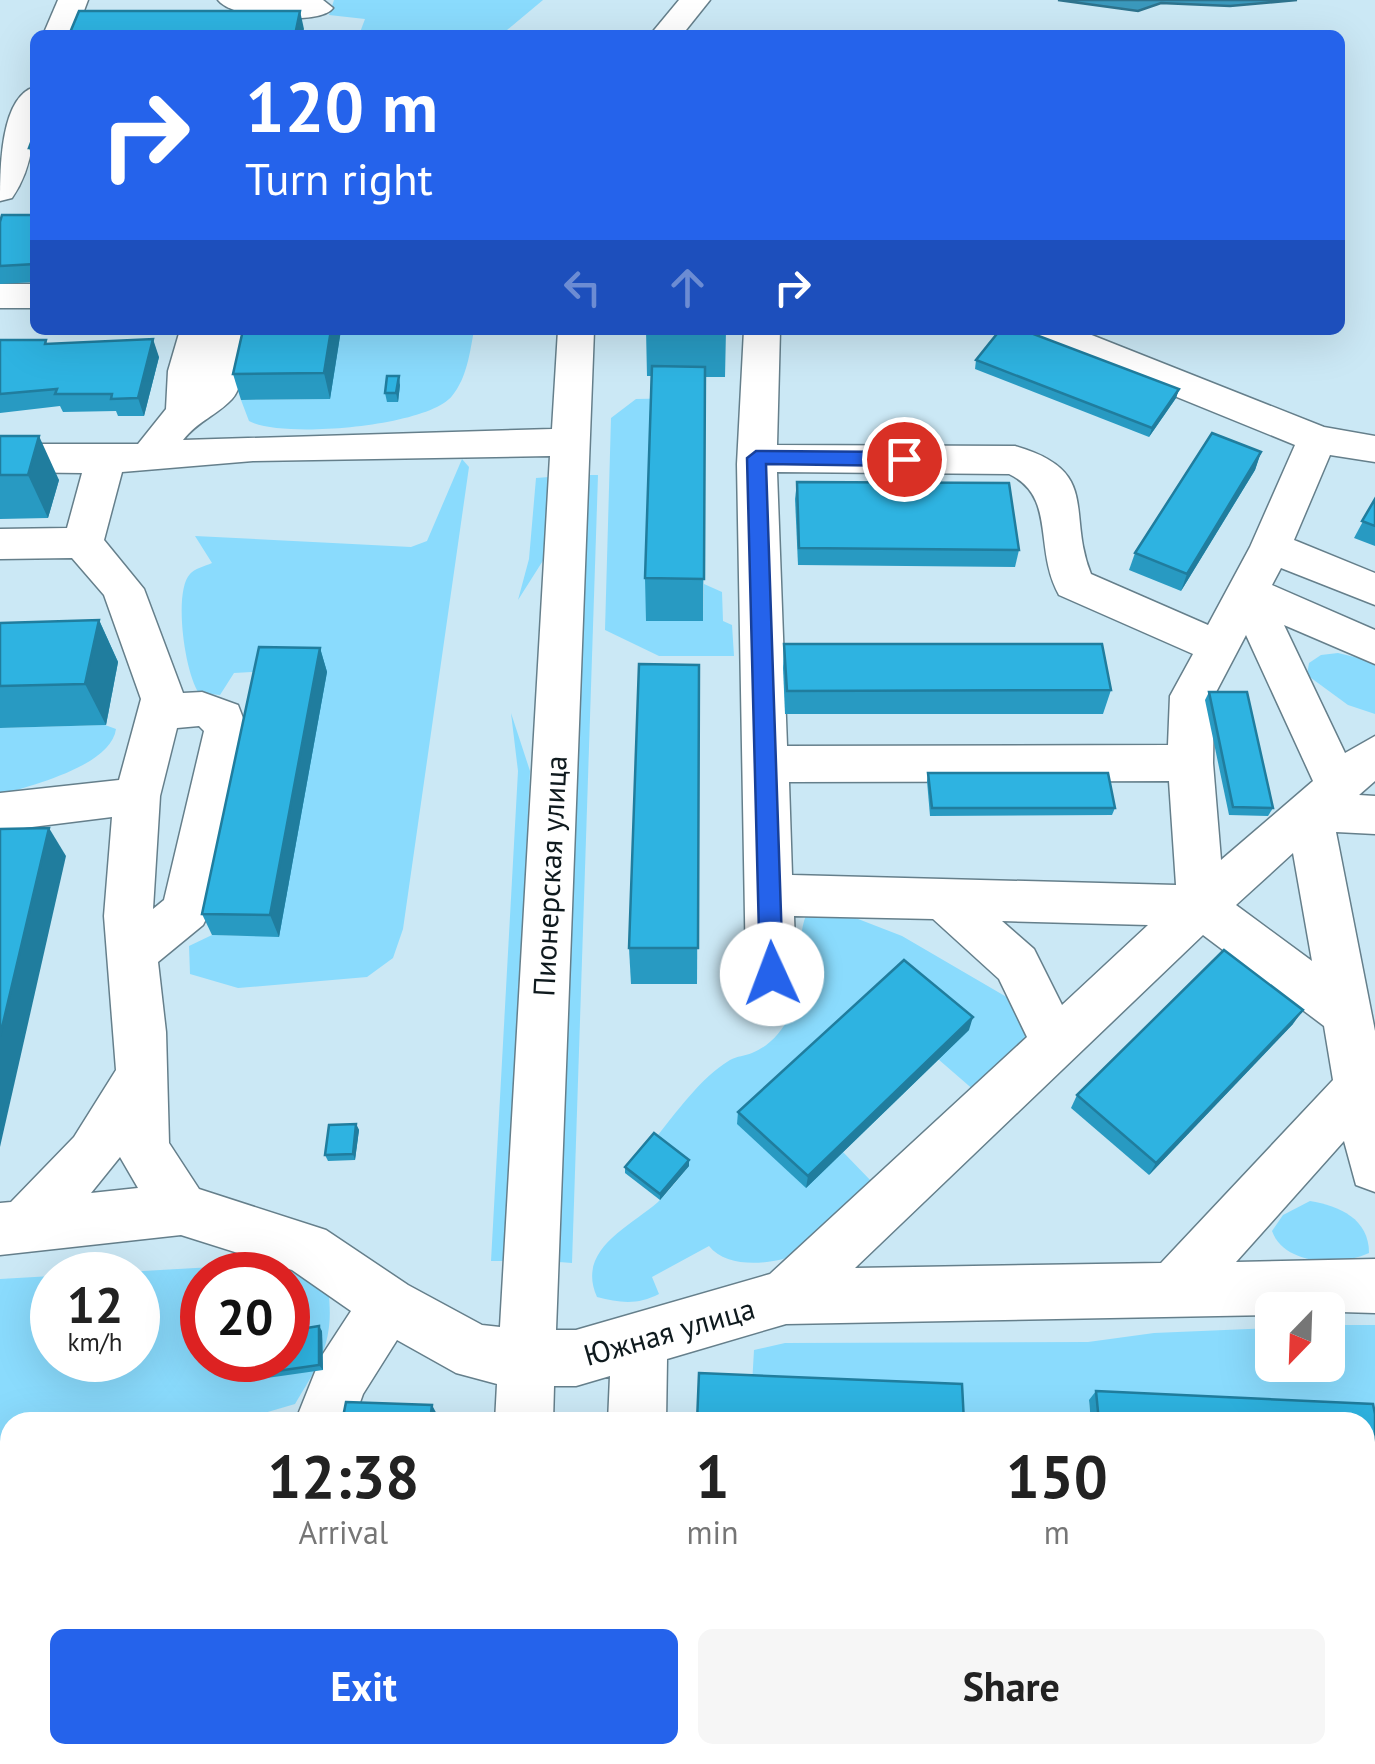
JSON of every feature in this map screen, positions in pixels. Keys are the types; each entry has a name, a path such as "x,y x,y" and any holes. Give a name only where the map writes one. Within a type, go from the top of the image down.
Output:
{"street":[{"path":"61,30 73,0"},
{"path":"233,0 252,7 323,14"},
{"path":"670,30 696,0"},
{"path":"0,191 30,110"},
{"path":"0,204 30,203"},
{"path":"0,296 30,296"},
{"path":"185,411 187,372 197,335"},
{"path":"149,456 185,411 218,392 231,335"},
{"name":"Пионерская улица","path":"524,1412 576,335"},
{"path":"762,335 756,458 772,974"},
{"path":"1076,335 1111,341 1317,439 1375,448"},
{"path":"185,411 253,448"},
{"path":"1201,906 1190,763 1192,696 1271,547 1317,439"},
{"path":"0,458 105,460 253,448 570,442"},
{"path":"756,458 1015,460 1038,472 1058,491 1064,558 1074,584 1218,646"},
{"path":"83,543 105,460"},
{"path":"0,544 83,543 123,589 125,645 164,700 137,796 128,916 142,1074 143,1149 181,1208"},
{"path":"1271,547 1375,590"},
{"path":"1248,591 1375,648"},
{"path":"1248,591 1324,799 1347,1015 1375,1167"},
{"path":"132,954 186,911 226,731 222,717 202,709 160,712"},
{"path":"786,1298 1201,906 1375,754"},
{"path":"765,764 1190,763"},
{"path":"0,812 137,796"},
{"path":"1324,799 1375,815"},
{"path":"769,895 1201,906 1347,1015"},
{"path":"944,900 1016,964 1055,1044"},
{"path":"13,1226 92,1154 142,1074"},
{"path":"1173,1290 1360,1087"},
{"name":"Южная улица","path":"13,1226 181,1208 307,1249 388,1304 476,1354 525,1358 576,1358 786,1298 1375,1286"},
{"path":"328,1412 341,1378 388,1304"},
{"path":"636,1412 639,1342"}],"shaded area":[{"path":"334,0 543,0 507,30 361,30 365,19 329,15"},
{"path":"1058,0 1297,0 1230,6 1161,3 1138,11"},
{"path":"338,335 473,335 467,364 452,396 414,416 353,427 291,429 249,421 241,400 324,399"},
{"path":"682,398 646,620 703,621 704,584 722,592 723,621 732,625 734,656 659,656 605,630 611,418 636,399"},
{"path":"462,459 469,467 403,929 393,958 367,977 238,988 190,974 189,946 212,935 279,936 267,671 234,673 220,695 199,693 189,669 182,598 190,574 212,563 195,536 411,547 427,541"},
{"path":"588,475 598,475 572,1263 559,1262"},
{"path":"549,477 544,559 518,600 529,559 536,478"},
{"path":"1338,653 1375,662 1375,714 1348,705 1307,675 1309,663 1321,655"},
{"path":"511,713 530,771 508,1261 491,1261 518,771"},
{"path":"105,725 116,729 111,742 86,764 0,795 0,728"},
{"path":"822,905 902,936 1010,999 1032,1041 983,1098 938,1059 806,1187 843,1152 873,1183 826,1232 798,1254 763,1262 738,1262 709,1246 652,1277 659,1294 651,1298 629,1302 597,1297 592,1280 599,1253 658,1202 689,1166 654,1140 708,1077 730,1060 766,1045 782,1029 797,995 804,920 809,909"},
{"path":"1310,1201 1351,1216 1364,1231 1369,1253 1328,1261 1288,1251 1272,1231 1283,1215"},
{"path":"180,1269 180,1382 308,1382 295,1404 268,1412 0,1412 0,1279 30,1277 30,1382 160,1382 160,1270"},
{"path":"310,1273 328,1288 329,1322 324,1349 310,1378"},
{"path":"1345,1325 1375,1325 1375,1412 1234,1412 1089,1401 1090,1412 903,1412 752,1385 754,1350 785,1343 1088,1342 1154,1333 1255,1329 1255,1382 1345,1382"}],"building":[{"path":"79,11 300,11 296,30 71,30"},
{"path":"2,215 30,215 30,264 0,266"},
{"path":"242,335 330,335 324,373 233,374"},
{"path":"996,335 1036,335 1179,389 1152,428 976,360"},
{"path":"153,339 138,398 55,394 57,389 0,394 0,340 46,340 45,344"},
{"path":"652,366 705,367 704,579 645,578"},
{"path":"387,376 399,376 396,393 385,393"},
{"path":"1212,433 1261,452 1187,574 1135,553"},
{"path":"0,436 39,436 28,475 0,475"},
{"path":"797,482 1009,483 1019,550 799,548"},
{"path":"1375,499 1375,526 1362,521"},
{"path":"99,620 85,684 0,686 0,623"},
{"path":"784,644 1102,644 1111,690 787,691"},
{"path":"259,647 320,648 270,915 202,914"},
{"path":"639,664 699,665 698,948 629,948"},
{"path":"1209,692 1247,692 1273,808 1233,807"},
{"path":"928,773 1108,773 1115,808 932,808"},
{"path":"49,828 0,1036 0,829"},
{"path":"1224,950 1303,1010 1156,1163 1077,1095"},
{"path":"904,960 973,1017 808,1176 738,1112"},
{"path":"356,1124 353,1154 325,1155 329,1125"},
{"path":"654,1133 689,1160 660,1194 625,1167"},
{"path":"319,1326 319,1365 310,1366 310,1327"},
{"path":"699,1373 962,1384 963,1412 697,1412"},
{"path":"1096,1391 1373,1404 1375,1412 1098,1412"},
{"path":"346,1402 432,1405 431,1412 344,1412"}],"route":[{"path":"772,974 756,458 904,459"}]}
